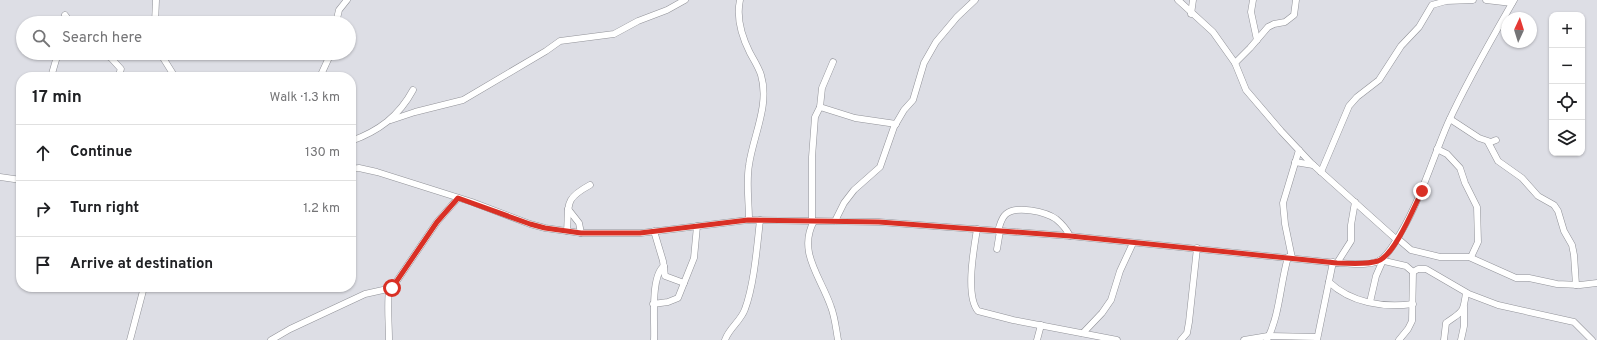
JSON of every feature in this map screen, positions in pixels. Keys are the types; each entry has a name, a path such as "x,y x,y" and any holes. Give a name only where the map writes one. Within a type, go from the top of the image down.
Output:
{"street":[{"path":"155,16 156,0"},
{"path":"338,16 339,10 347,0"},
{"path":"356,139 391,120 415,112 463,100 546,51 555,43 614,34 638,21 667,10 685,0"},
{"path":"740,0 739,16 742,32 749,52 761,74 763,83 761,121 749,169 749,220"},
{"path":"835,221 844,203 854,190 878,171 896,124 912,100 924,63 936,42 957,17 975,0"},
{"path":"1178,0 1213,32 1235,63 1246,90 1270,120 1313,165 1411,250 1428,255 1471,257 1516,278 1576,285 1597,283"},
{"path":"1192,14 1193,0"},
{"path":"1253,0 1251,12 1257,40"},
{"path":"1235,63 1268,27 1285,22 1294,15 1296,0"},
{"path":"1321,172 1349,106 1365,90 1379,80 1401,46 1419,27 1432,5 1446,1 1473,0"},
{"path":"1370,302 1381,260 1397,239 1422,191 1437,149 1450,119 1482,57 1513,2 1486,0"},
{"path":"52,72 56,60"},
{"path":"113,60 121,69 120,72"},
{"path":"164,60 172,72"},
{"path":"322,72 327,60"},
{"path":"834,62 821,91 820,107 815,117 812,142 813,221 807,236 808,249 832,308 838,340"},
{"path":"391,120 404,105 413,90"},
{"path":"820,107 855,118 896,124"},
{"path":"1450,119 1488,142 1498,161 1522,178 1538,196 1554,205 1558,211 1564,231 1573,250 1576,262 1576,285"},
{"path":"1488,142 1496,140"},
{"path":"1437,149 1447,154 1460,168 1465,183 1477,207 1478,242 1471,257"},
{"path":"1268,338 1277,315 1280,290 1290,257 1283,203 1293,176 1299,150"},
{"path":"1295,162 1313,165"},
{"path":"356,169 377,172 458,198 530,224 581,233 623,234 654,232 749,220 879,222 1070,236 1290,257 1335,263 1364,263 1381,260 1406,266 1413,272 1412,321 1406,333 1399,340"},
{"path":"0,177 16,179"},
{"path":"567,231 569,202 572,196 590,185"},
{"path":"271,340 365,294 392,288 437,222 458,198"},
{"path":"1244,340 1268,338 1317,338 1329,282 1335,263 1351,241 1351,225 1355,202"},
{"path":"568,209 579,223 581,233"},
{"path":"997,249 999,231 1003,218 1012,210 1023,209 1053,217 1065,227 1070,236"},
{"path":"725,340 731,329 742,315 747,302 760,220"},
{"path":"654,304 678,298 696,249 696,226"},
{"path":"977,229 971,288 975,307 978,311 1118,340"},
{"path":"654,232 664,266 665,276 684,283"},
{"path":"1083,333 1102,313 1111,300 1120,271 1133,243"},
{"path":"1181,340 1187,333 1196,273 1197,248"},
{"path":"654,340 654,304 658,272 664,266"},
{"path":"1413,272 1418,269 1426,269 1466,293 1498,305 1574,322 1579,325 1590,340"},
{"path":"1329,282 1348,297 1392,306 1413,304"},
{"path":"388,290 387,304 390,323 389,340"},
{"path":"130,340 143,292"},
{"path":"1461,340 1464,326 1466,293"},
{"path":"1444,340 1446,323 1458,316 1464,307"},
{"path":"1037,340 1041,325"}],"route":[{"path":"392,288 437,222 458,198 530,224 545,228 581,233 640,233 748,220 879,222 1070,236 1164,246 1263,254 1337,263 1364,263 1380,260 1390,250 1405,226 1422,191"}]}
